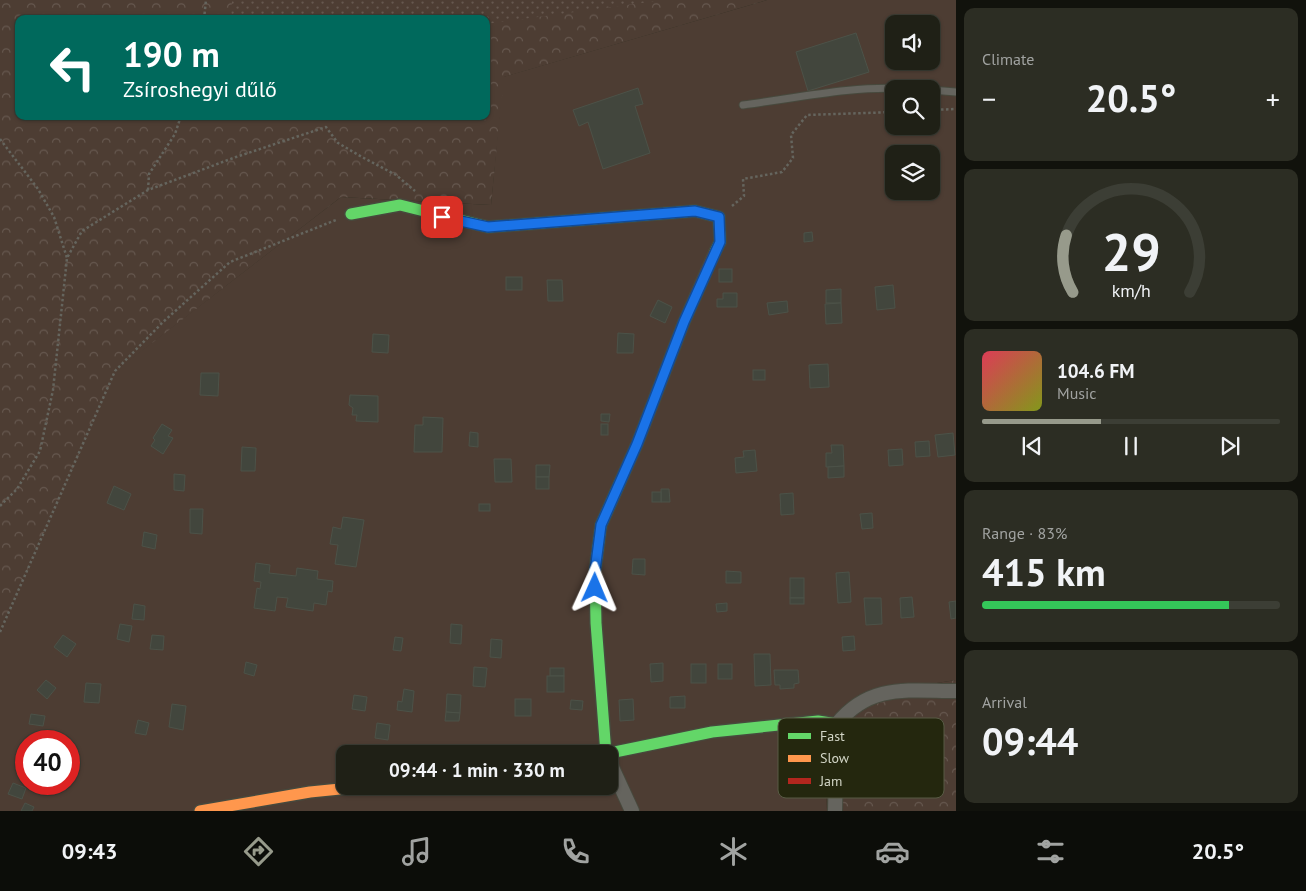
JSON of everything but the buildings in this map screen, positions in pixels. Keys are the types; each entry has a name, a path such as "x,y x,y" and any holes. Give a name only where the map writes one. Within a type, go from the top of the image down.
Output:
{"street":[{"path":"351,214 400,205 488,227 695,211 719,217 720,242 684,322 637,444 601,525 595,571 596,624 605,745"},
{"path":"842,718 846,713 873,696 910,690 956,691"},
{"path":"618,752 712,732 778,725"},
{"path":"618,780 632,811"},
{"path":"200,811 310,792 336,789"},
{"path":"835,798 835,811"}],"lane":[{"path":"743,105 837,92 885,89"},
{"path":"940,91 956,92"}],"path":[{"path":"204,15 206,0"},
{"path":"940,110 956,109"},
{"path":"719,217 744,196 743,179 782,172 793,158 791,135 807,115 885,112"},
{"path":"148,190 148,174 175,134 180,120"},
{"path":"0,506 17,489 40,451 52,390 67,258 82,231 148,190 326,127 338,143 396,175 421,196"},
{"path":"0,139 38,189 54,217 67,258"},
{"path":"0,632 116,371 163,322 230,262 351,214"}],"green space":[{"path":"0,0 767,0 504,77 491,205 341,197 116,371 0,632"},
{"path":"232,0 664,0 490,23 490,15 231,15"},
{"path":"767,0 956,0 956,680 861,695 844,718 778,718 778,798 827,798 826,811 0,811 0,632 115,371 341,197 491,205 503,77"},
{"path":"956,680 956,811 826,811 827,798 944,798 944,718 844,718 861,695"}],"traffic: fast":[{"path":"351,214 400,205 488,227 695,211 719,217 720,242 715,252"},
{"path":"605,745 596,623 595,571 601,525 621,480"},
{"path":"618,751 712,732 778,725"}],"traffic: slow":[{"path":"200,811 310,792 336,789"}],"traffic: jam":[{"path":"621,480 637,444 684,322 715,252"}],"route":[{"path":"442,217 488,227 695,211 719,217 720,242 684,322 637,444 601,525 595,571 595,588"}]}
